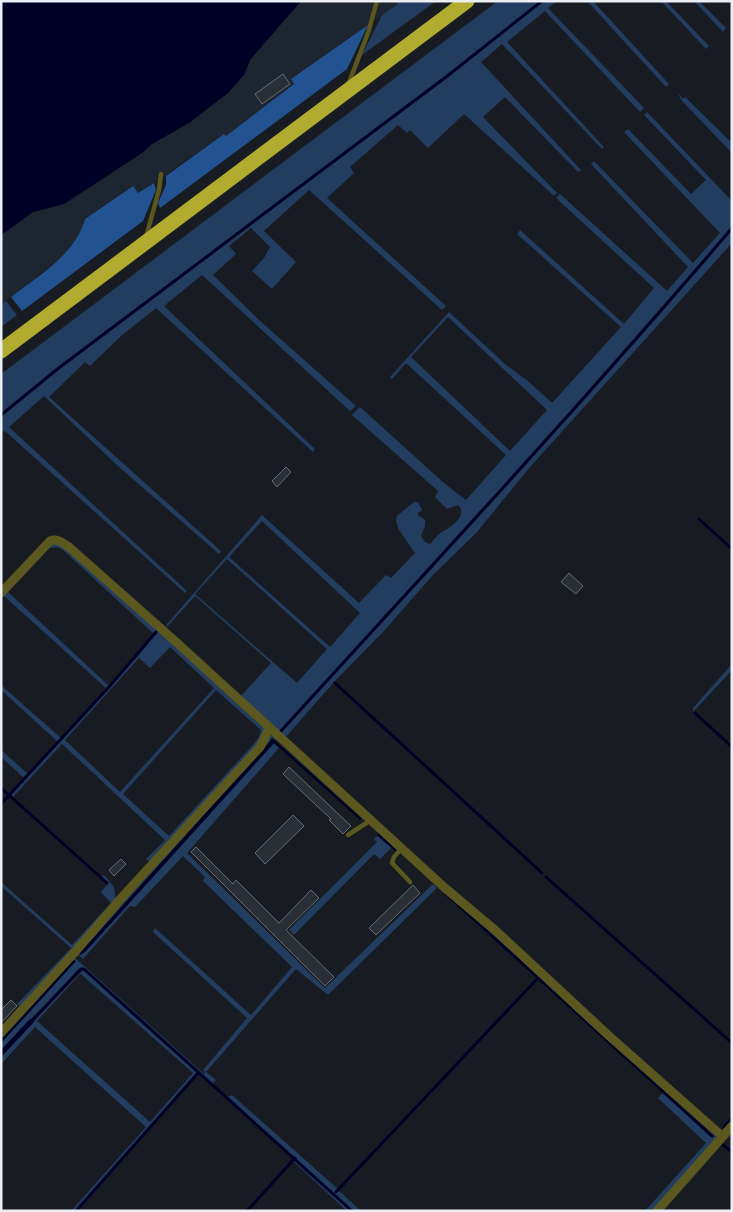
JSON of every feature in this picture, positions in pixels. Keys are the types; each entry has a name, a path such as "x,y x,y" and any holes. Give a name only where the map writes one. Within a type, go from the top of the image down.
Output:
{"highway":[{"path":"1,351 467,1"}],"street":[{"path":"1,593 45,544 53,539 69,547 496,931 614,1041 722,1136"},
{"path":"1,1033 260,747 270,729"},
{"path":"657,1211 732,1126"}],"lane":[{"path":"345,93 368,33 377,1"},
{"path":"144,243 159,190 160,174"},
{"path":"348,835 371,820"},
{"path":"402,848 394,856 392,863 410,882"}],"shaded area":[{"path":"1,1 301,1 250,60 244,75 228,93 189,123 152,144 142,153 64,204 33,212 1,235"},
{"path":"301,1 397,1 398,4 291,79 294,84 226,136 224,134 138,193 132,186 85,219 81,232 73,246 62,257 1,305 1,235 33,212 64,204 142,153 152,144 189,123 244,75 250,60"},
{"path":"436,1 362,55 382,15 398,4 397,2"},
{"path":"498,1 540,1 446,77 60,367 1,414 1,374"},
{"path":"543,1 557,1 548,8 644,108 640,112 545,11 507,42 604,147 602,149 502,44 481,62 581,170 578,172 505,97 483,117 557,193 554,196 464,114 428,148 410,130 407,133 398,125 350,167 354,173 327,198 446,306 442,310 309,190 264,231 296,262 272,289 252,271 264,258 270,247 251,228 229,246 236,254 213,275 258,319 356,406 350,411 202,275 164,306 315,449 313,452 156,308 121,336 90,366 85,362 49,397 221,551 219,554 118,466 44,396 9,427 187,591 185,593 5,431 1,433 1,416 36,387 447,78"},
{"path":"587,1 593,1 669,84 666,87"},
{"path":"661,1 666,1 709,46 706,49"},
{"path":"694,1 699,1 726,28 723,32"},
{"path":"368,25 347,69 160,208 158,203 166,185 166,176 224,134 226,136 294,84 291,79"},
{"path":"677,92 683,99 685,97 732,143 732,153 682,101"},
{"path":"647,112 732,201 732,227 527,460 279,732 281,733 509,484 732,230 732,243 530,467 477,532 432,576 284,739 239,698 271,663 195,596 166,628 167,624 262,515 359,603 386,575 391,578 415,553 399,530 396,521 397,516 414,502 418,502 422,510 418,515 425,520 421,536 425,542 430,544 439,534 457,521 461,513 458,505 447,509 435,497 438,491 352,415 360,407 444,483 466,500 506,455 406,363 392,379 390,377 449,312 505,364 528,381 552,403 621,327 517,234 520,230 624,324 654,288 556,198 560,194 667,291 688,267 591,164 594,161 693,263 720,233 624,132 628,129 691,194 706,180 644,115","holes":["448,317 547,410 510,451 411,357","262,521 360,613 330,647 229,557","227,559 327,649 297,683 195,594"]},
{"path":"154,183 156,190 143,221 22,311 11,297 65,254 80,232 85,219 133,186 138,193"},
{"path":"6,301 17,315 1,327 1,305"},
{"path":"52,544 60,544 157,630 154,634 63,550 57,547 49,548 8,592 109,686 107,689 4,596 1,598 1,595"},
{"path":"158,631 265,729 262,740 151,863 146,859 165,840 62,744 13,797 11,795 138,656","holes":["170,647 214,688 120,792 65,740 139,658 150,668","216,690 261,730 259,737 169,836 123,794"]},
{"path":"732,664 732,670 693,712 693,708"},
{"path":"1,685 61,738 58,742 1,690"},
{"path":"271,735 362,819 276,740 271,738 80,953 85,952 274,743 279,748 187,853 325,988 433,884 437,888 328,995 296,969 206,1072 216,1080 212,1084 83,968 80,968 1,1050 1,1043 76,961 73,960 1,1039 1,1035 74,957 204,1074 203,1070 247,1018 153,932 155,928 251,1015 292,967 203,881 205,877 183,856 135,907 130,906 83,959 77,954"},
{"path":"272,738 362,819 360,820 274,743 85,952 80,955 79,954"},
{"path":"1,750 28,774 24,778 1,757"},
{"path":"378,836 392,847 380,859 374,854 294,935 289,930 377,842 374,839"},
{"path":"405,854 716,1137 711,1147 653,1211 645,1211 706,1143 658,1098 663,1093 711,1137 712,1134"},
{"path":"104,875 114,887 116,901 21,1008 17,1004 71,948 1,886 1,882 72,945 111,903 101,892 108,884 101,876"},
{"path":"73,960 76,961 1,1043 1,1039"},
{"path":"83,970 197,1073 75,1211 71,1211 146,1127 35,1027 1,1062 1,1057","holes":["80,974 193,1073 150,1122 37,1021"]},
{"path":"30,1019 34,1020 34,1022 1,1057 1,1050"},
{"path":"232,1095 338,1189 336,1192 339,1191 361,1211 353,1211 228,1097"},
{"path":"295,1159 351,1211 347,1211 293,1161"}],"building":[{"path":"283,74 290,84 262,104 255,94"},
{"path":"286,467 291,472 277,487 272,481"},
{"path":"569,573 583,586 576,594 561,582"},
{"path":"289,767 351,826 343,834 329,820 331,819 283,774"},
{"path":"293,815 304,826 265,864 255,853"},
{"path":"196,847 233,884 236,880 279,923 311,890 319,898 286,930 334,977 325,986 191,852"},
{"path":"121,859 126,864 114,876 109,870"},
{"path":"413,885 420,893 376,935 369,928"},
{"path":"11,1000 17,1006 1,1023 1,1010"}],"waterway":[{"path":"1,415 60,367 446,77 542,1"},
{"path":"280,732 565,419 732,228"},
{"path":"699,519 732,549"},
{"path":"1,804 109,687 156,632"},
{"path":"335,683 542,873"},
{"path":"695,713 732,747"},
{"path":"1,788 107,883"},
{"path":"379,835 395,849"},
{"path":"546,877 732,1043"},
{"path":"445,893 712,1136"},
{"path":"32,1021 78,972 84,969 352,1211"},
{"path":"336,1192 538,978"},
{"path":"76,1211 198,1073"},
{"path":"724,1127 732,1118"},
{"path":"723,1145 732,1152"},
{"path":"247,1211 295,1158"}]}
